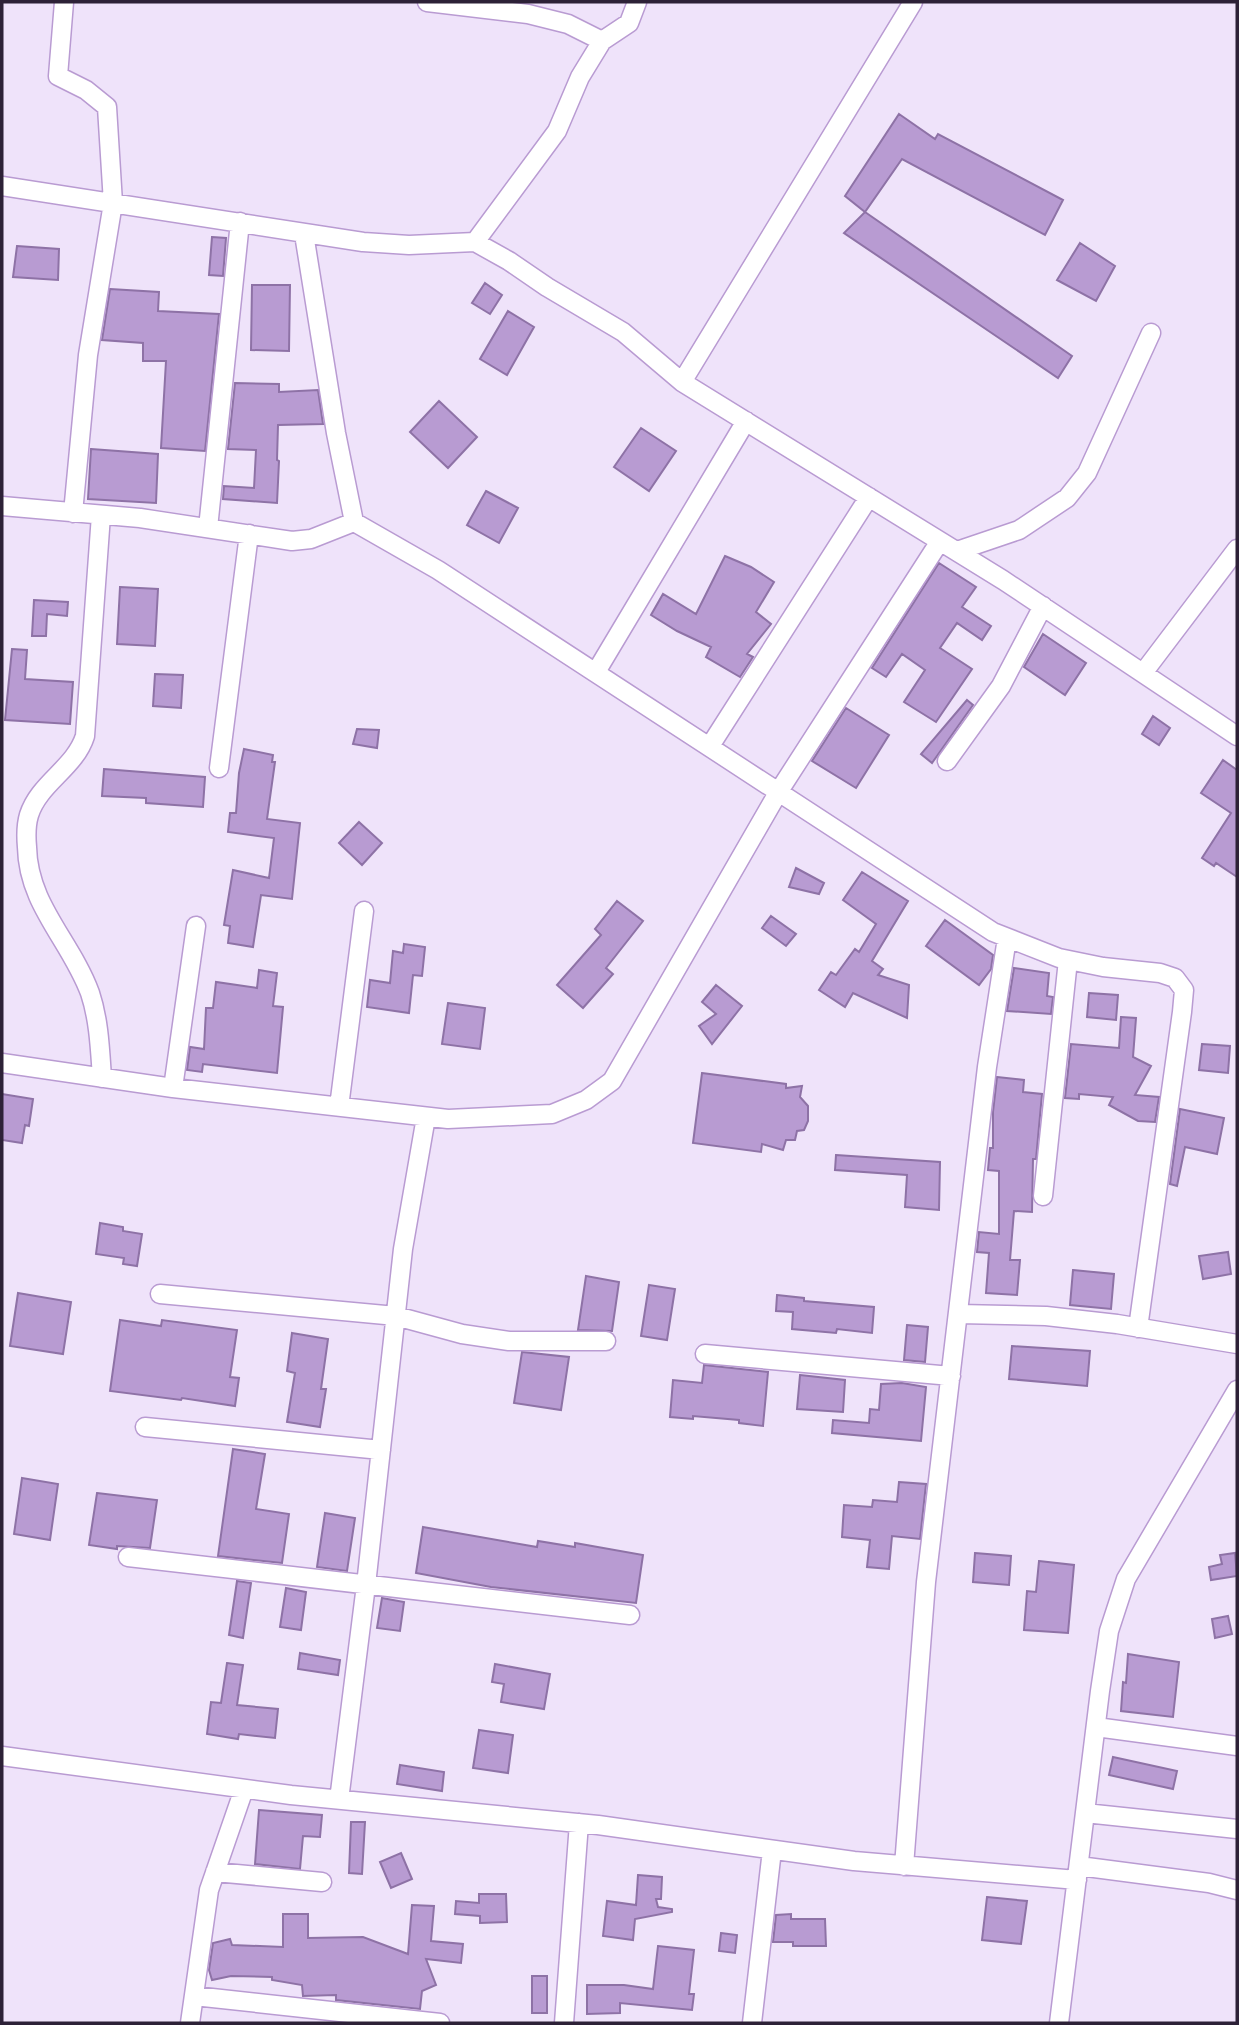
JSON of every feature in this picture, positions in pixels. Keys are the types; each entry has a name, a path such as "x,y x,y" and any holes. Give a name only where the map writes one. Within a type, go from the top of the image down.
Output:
{"street":[{"path":"64,2 58,76 86,90 107,107 113,203 88,355 73,513"},
{"path":"427,2 528,14 568,24 602,41"},
{"path":"475,242 557,131 580,77 602,41 629,23 637,2"},
{"path":"682,382 913,2"},
{"path":"2,186 363,242 409,245 475,242 623,332 682,382 957,551 1237,736"},
{"path":"208,528 240,222"},
{"path":"304,234 336,433 354,522 438,569 993,932 1068,960 1160,973 1175,978 1184,990 1138,1328"},
{"path":"957,551 1019,530 1067,498 1087,473 1136,360 1151,333"},
{"path":"596,672 746,421"},
{"path":"710,746 869,496"},
{"path":"2,506 101,514 292,541 311,539 354,522"},
{"path":"101,514 85,736 76,756 34,804 26,829 27,866 34,892 80,971 97,1016 103,1078"},
{"path":"219,768 249,534"},
{"path":"2,1063 173,1088 448,1119 552,1114 586,1100 612,1081 779,792 940,541"},
{"path":"1143,673 1237,549"},
{"path":"947,761 1001,686 1043,607"},
{"path":"339,1107 363,911"},
{"path":"173,1088 196,926"},
{"path":"904,1866 926,1582 987,1067 1007,938"},
{"path":"1044,1196 1068,960"},
{"path":"339,1800 403,1249 426,1117"},
{"path":"160,1294 396,1316 462,1334 509,1341 606,1340"},
{"path":"959,1314 1046,1316 1237,1344"},
{"path":"705,1354 951,1376"},
{"path":"1059,2023 1109,1631 1126,1579 1237,1391"},
{"path":"145,1427 381,1450"},
{"path":"128,1557 630,1615"},
{"path":"1096,1727 1237,1746"},
{"path":"2,1756 244,1789 579,1823 854,1861 904,1866 1078,1873 1209,1883 1237,1889"},
{"path":"190,2023 209,1890 244,1789"},
{"path":"1085,1812 1237,1829"},
{"path":"564,2023 579,1823"},
{"path":"752,2023 772,1850"},
{"path":"215,1872 322,1882"},
{"path":"194,1996 440,2023"}],"building":[{"path":"899,114 935,139 938,134 1063,200 1045,235 902,159 865,212 845,196"},
{"path":"865,212 1072,356 1058,378 844,233"},
{"path":"212,237 226,238 223,276 209,275"},
{"path":"1080,243 1115,266 1096,301 1057,280"},
{"path":"17,246 59,249 58,280 13,277"},
{"path":"485,283 502,295 490,314 472,303"},
{"path":"252,285 290,285 289,351 251,350"},
{"path":"110,289 159,292 158,311 219,314 205,451 161,448 166,361 143,361 143,343 102,340"},
{"path":"508,311 534,327 507,375 480,359"},
{"path":"235,383 279,384 279,392 318,390 323,424 278,425 277,503 223,499 224,486 254,488 256,450 228,449"},
{"path":"439,401 477,437 448,468 410,432"},
{"path":"641,428 676,451 649,491 614,467"},
{"path":"91,449 158,454 156,503 88,499"},
{"path":"486,491 518,508 499,543 467,525"},
{"path":"725,556 751,567 774,582 756,612 771,624 747,654 753,657 740,677 706,657 711,647 651,615 663,594 696,614"},
{"path":"939,563 976,587 962,607 991,626 982,640 957,623 940,648 972,669 936,722 904,702 925,670 902,654 886,677 872,668"},
{"path":"120,587 158,589 155,646 117,644"},
{"path":"34,600 68,602 67,616 47,614 46,636 32,636"},
{"path":"1043,634 1086,663 1065,695 1024,667"},
{"path":"12,649 27,650 25,679 73,682 70,724 5,720"},
{"path":"155,674 183,675 181,708 153,706"},
{"path":"967,700 973,705 932,763 921,754"},
{"path":"846,708 889,735 856,788 812,761"},
{"path":"1153,716 1170,728 1159,745 1142,734"},
{"path":"357,729 379,730 377,748 353,744"},
{"path":"244,749 273,755 272,762 275,762 267,819 300,823 292,899 261,895 253,947 228,943 230,926 224,925 233,870 269,878 274,838 228,832 230,813 236,813"},
{"path":"1223,760 1237,770 1237,877 1216,863 1214,866 1202,858 1231,813 1201,793"},
{"path":"104,769 205,777 203,807 146,803 146,798 102,796"},
{"path":"359,822 382,843 362,865 339,843"},
{"path":"796,868 824,883 819,894 789,887"},
{"path":"862,872 908,901 872,961 883,969 878,975 909,985 907,1018 853,993 845,1007 819,990 831,972 836,975 855,949 859,952 876,924 843,900"},
{"path":"617,901 643,921 606,968 613,974 583,1008 557,985 601,935 595,929"},
{"path":"771,916 796,934 786,946 762,928"},
{"path":"945,920 993,955 991,969 979,985 926,946"},
{"path":"404,944 425,947 422,976 413,975 409,1013 367,1007 370,980 390,983 393,951 403,953"},
{"path":"1014,968 1049,973 1047,996 1053,997 1051,1014 1007,1011"},
{"path":"259,970 277,973 273,1006 283,1007 277,1073 203,1064 202,1072 187,1070 190,1047 204,1049 206,1008 213,1008 216,982 257,988"},
{"path":"716,985 742,1006 712,1044 699,1026 716,1014 702,1002"},
{"path":"1089,993 1118,995 1116,1020 1087,1017"},
{"path":"448,1003 485,1008 480,1049 442,1044"},
{"path":"1121,1017 1136,1018 1133,1057 1151,1066 1135,1095 1159,1097 1155,1122 1138,1121 1109,1105 1113,1097 1079,1094 1079,1099 1065,1098 1071,1044 1119,1048"},
{"path":"1202,1044 1230,1046 1228,1073 1199,1070"},
{"path":"702,1073 786,1084 786,1088 802,1086 800,1097 808,1106 808,1121 804,1130 797,1131 795,1140 786,1140 783,1150 762,1144 761,1152 693,1143"},
{"path":"997,1077 1024,1080 1023,1092 1042,1094 1036,1159 1033,1159 1032,1212 1014,1211 1010,1260 1020,1260 1017,1295 986,1293 989,1253 977,1252 979,1232 999,1234 999,1171 988,1170 990,1148 993,1148"},
{"path":"2,1094 33,1099 29,1126 25,1125 22,1143 2,1140"},
{"path":"1180,1109 1224,1118 1217,1154 1185,1147 1177,1186 1170,1184"},
{"path":"836,1155 940,1162 939,1210 905,1207 907,1175 835,1170"},
{"path":"100,1223 142,1234 137,1266 123,1264 124,1258 96,1254"},
{"path":"1228,1252 1231,1274 1203,1279 1199,1256"},
{"path":"1073,1270 1114,1274 1111,1309 1070,1305"},
{"path":"586,1276 619,1282 612,1331 578,1330"},
{"path":"649,1285 675,1289 667,1340 641,1336"},
{"path":"18,1293 71,1302 63,1354 10,1346"},
{"path":"777,1295 804,1298 804,1301 874,1307 872,1333 837,1329 836,1333 792,1329 793,1312 776,1311"},
{"path":"120,1320 161,1326 162,1320 237,1330 230,1377 239,1378 235,1406 110,1391"},
{"path":"907,1325 928,1327 925,1362 904,1360"},
{"path":"292,1333 328,1339 321,1389 326,1389 320,1427 287,1422 295,1373 287,1371"},
{"path":"1012,1346 1090,1351 1087,1386 1009,1379"},
{"path":"522,1352 569,1357 561,1410 514,1403"},
{"path":"704,1365 768,1372 763,1426 739,1423 739,1420 670,1417 673,1380 702,1383"},
{"path":"800,1375 845,1380 843,1412 797,1409"},
{"path":"902,1383 926,1387 921,1441 832,1433 833,1420 869,1423 870,1409 879,1410 881,1384"},
{"path":"233,1449 265,1454 256,1509 289,1514 282,1563 218,1556"},
{"path":"22,1478 58,1484 50,1540 14,1534"},
{"path":"899,1482 926,1484 920,1539 892,1536 889,1569 867,1567 870,1540 842,1537 844,1505 872,1507 873,1500 897,1502"},
{"path":"97,1493 157,1500 150,1548 117,1546 117,1549 89,1545"},
{"path":"325,1513 355,1518 347,1571 317,1567"},
{"path":"423,1527 537,1547 538,1541 575,1547 575,1543 643,1555 636,1603 491,1587 416,1573"},
{"path":"975,1553 1011,1556 1009,1585 973,1582"},
{"path":"1235,1553 1237,1576 1211,1580 1209,1567 1222,1564 1220,1555"},
{"path":"1039,1561 1074,1565 1068,1633 1024,1630 1027,1591 1036,1592"},
{"path":"237,1581 251,1583 243,1638 229,1635"},
{"path":"286,1588 306,1592 301,1630 280,1627"},
{"path":"382,1598 404,1602 400,1631 377,1628"},
{"path":"1228,1616 1232,1634 1215,1638 1212,1619"},
{"path":"300,1653 340,1660 338,1675 298,1669"},
{"path":"1128,1654 1179,1662 1173,1717 1121,1711"},
{"path":"227,1663 243,1665 237,1705 278,1709 275,1738 239,1734 238,1739 207,1734 211,1702 221,1703"},
{"path":"495,1664 550,1674 544,1709 501,1702 504,1684 492,1682"},
{"path":"479,1730 513,1735 508,1773 473,1768"},
{"path":"1113,1757 1177,1771 1173,1789 1109,1775"},
{"path":"400,1765 444,1772 442,1791 397,1784"},
{"path":"259,1810 322,1815 320,1837 303,1836 300,1869 255,1864"},
{"path":"351,1822 365,1822 362,1874 349,1873"},
{"path":"401,1853 412,1879 391,1888 380,1862"},
{"path":"638,1875 662,1877 661,1899 656,1899 658,1907 672,1909 672,1912 635,1919 633,1940 603,1936 607,1901 636,1905"},
{"path":"479,1894 506,1894 507,1922 480,1923 480,1916 455,1914 456,1901 479,1903"},
{"path":"987,1897 1027,1901 1021,1944 982,1940"},
{"path":"412,1905 434,1906 431,1941 463,1944 461,1963 426,1959 436,1985 422,1991 420,2009 336,2000 336,1995 303,1996 302,1985 272,1980 272,1977 231,1976 212,1980 209,1970 213,1943 230,1939 232,1945 283,1947 283,1914 308,1914 308,1938 363,1937 408,1954"},
{"path":"791,1914 791,1919 825,1919 826,1946 793,1946 793,1942 773,1942 776,1915"},
{"path":"721,1933 737,1935 735,1953 719,1951"},
{"path":"658,1946 694,1950 689,1994 694,1994 692,2010 620,2003 620,2013 587,2014 587,1985 624,1985 653,1989"},
{"path":"532,1976 547,1976 547,2013 532,2013"}]}
